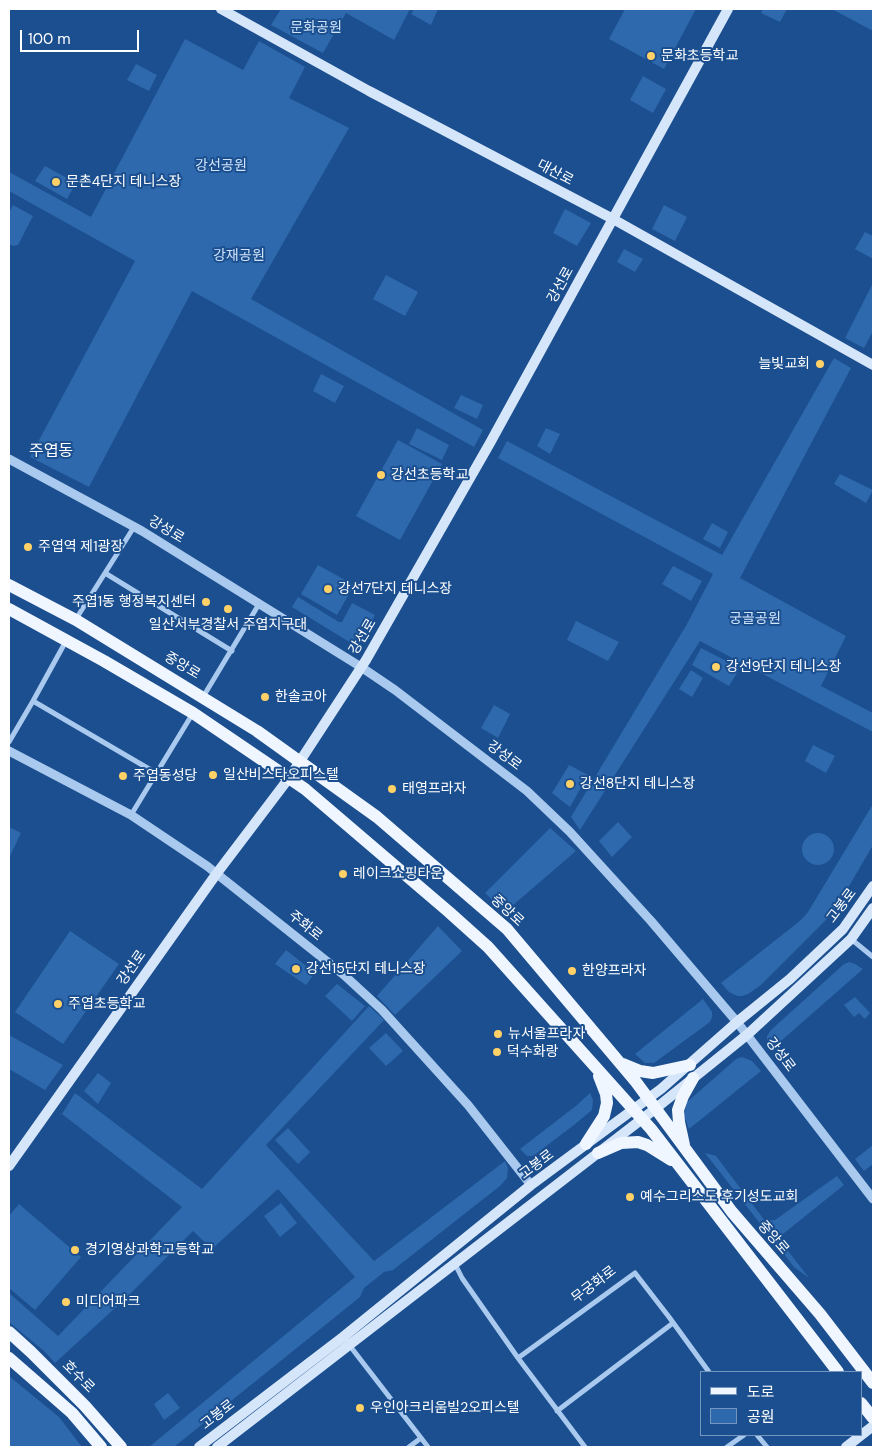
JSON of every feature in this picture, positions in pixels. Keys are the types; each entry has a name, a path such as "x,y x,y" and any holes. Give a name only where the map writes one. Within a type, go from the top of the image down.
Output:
{"main road":[{"name":"대산로","path":"221,9 369,91 613,219 873,365"},
{"name":"강선로","path":"9,1166 216,872 289,778 361,667 414,579 486,451 728,9"},
{"name":"중앙로","path":"9,585 76,620 257,731 377,817 507,929 621,1063 732,1212 820,1314 873,1383"},
{"name":"중앙로","path":"9,609 193,713 289,778 313,795 488,947 638,1114 837,1371"},
{"name":"고봉로","path":"652,1104 690,1064 790,979 843,929 873,886"},
{"name":"고봉로","path":"199,1447 343,1337 586,1144 638,1114 693,1078 748,1034 851,939 873,908"},
{"path":"621,1063 640,1071 653,1073 690,1064"},
{"path":"586,1144 604,1116 608,1103 597,1069"},
{"path":"685,1150 678,1110 693,1078"},
{"name":"고봉로","path":"217,1447 598,1153 638,1114"},
{"path":"598,1153 621,1143 638,1142 660,1152 680,1166"},
{"name":"호수로","path":"9,1332 85,1406 121,1447"},
{"path":"9,1358 72,1413 101,1447"},
{"path":"862,1404 873,1418"},
{"path":"862,1435 873,1426"},
{"path":"846,1447 860,1436"}],"street":[{"name":"강성로","path":"9,459 134,526 361,667 395,690 528,791 570,832 645,914 738,1022 873,1200"},
{"path":"76,620 134,526"},
{"path":"105,573 232,651"},
{"path":"203,697 260,604"},
{"path":"9,742 66,640"},
{"path":"33,701 156,773"},
{"path":"131,815 193,713"},
{"name":"주화로","path":"9,751 131,815 216,872 344,975 382,1010 468,1105 532,1185"},
{"path":"851,939 873,957"},
{"path":"454,1264 518,1358 585,1447"},
{"name":"무궁화로","path":"518,1358 634,1273 673,1322 707,1371"},
{"path":"557,1411 673,1322"},
{"path":"350,1346 428,1447"},
{"path":"727,1447 743,1436"},
{"path":"758,1436 768,1447"},
{"path":"409,1447 421,1438"}],"green space":[{"name":"문화공원","path":"281,9 410,9 394,40 346,13 323,53 271,25"},
{"path":"414,9 438,9 431,25 411,14"},
{"path":"625,9 696,9 664,69 609,39"},
{"path":"763,9 787,9 780,22 761,13"},
{"path":"832,9 873,9 873,31"},
{"name":"강선공원","path":"185,39 243,70 259,41 305,67 289,98 349,128 251,299 483,430 474,447 192,291 89,487 30,457 135,261 9,191 9,172 91,217"},
{"path":"136,64 157,75 149,91 127,80"},
{"path":"643,76 666,89 653,113 630,100"},
{"name":"문촌4단지 테니스장","path":"45,166 76,183 67,199 35,181"},
{"path":"13,205 33,216 18,245 13,246 9,244 9,213"},
{"path":"664,205 687,217 675,241 652,229"},
{"path":"565,209 591,223 577,246 553,233"},
{"path":"865,232 873,236 873,259 855,249"},
{"path":"624,249 643,259 635,272 617,262"},
{"path":"386,275 418,292 405,316 373,299"},
{"path":"873,283 873,331 864,348 845,338"},
{"name":"궁골공원","path":"834,358 851,368 740,578 846,636 821,686 873,713 873,732 700,641 580,830 571,817 687,624 713,574 498,458 507,441 722,555"},
{"path":"321,374 344,386 335,403 313,391"},
{"path":"461,395 483,405 477,419 454,408"},
{"path":"417,428 449,445 442,460 409,444"},
{"path":"546,428 560,434 550,454 537,446"},
{"path":"398,440 442,464 400,540 356,516"},
{"path":"840,474 873,490 866,503 834,484"},
{"path":"712,523 728,532 720,548 703,539"},
{"name":"강선7단지 테니스장","path":"318,565 354,585 337,615 301,594"},
{"path":"673,566 702,581 691,601 662,584"},
{"path":"298,597 339,622 342,622 352,603 375,615 359,645 356,646 292,607"},
{"path":"576,621 619,642 608,661 567,640"},
{"name":"강선9단지 테니스장","path":"701,648 740,668 729,686 692,665"},
{"path":"691,670 703,678 692,697 679,689"},
{"path":"494,705 510,714 498,738 481,728"},
{"path":"813,745 835,756 826,773 805,761"},
{"name":"강선8단지 테니스장","path":"569,765 588,775 570,807 552,793"},
{"path":"873,804 873,845 834,912 761,985 742,996 729,992 721,983 801,920 808,912"},
{"path":"618,822 632,837 612,857 599,841"},
{"path":"9,827 21,833 9,858"},
{"path":"550,828 576,851 505,912 485,893"},
{"path":"818,833 830,837 834,849 830,861 818,865 806,861 802,849 806,837"},
{"path":"438,926 462,951 395,1015 377,996"},
{"path":"70,931 119,964 63,1044 15,1012"},
{"name":"강선15단지 테니스장","path":"286,950 315,973 306,985 275,964"},
{"path":"849,962 863,969 773,1048 767,1039 771,1030 844,964"},
{"path":"337,984 365,1006 352,1021 325,996"},
{"path":"855,997 870,1013 865,1019 859,1013 854,1017 844,1005"},
{"path":"703,999 712,1012 710,1022 654,1063 645,1063 635,1054"},
{"path":"369,1006 384,1020 266,1145 374,1261 505,1161 508,1168 507,1178 500,1186 393,1270 384,1272 364,1288 360,1297 174,1447 149,1447 355,1277 278,1189 212,1249 193,1231 125,1299 55,1363 44,1351 9,1322 9,1293 58,1336 182,1207 62,1114 75,1093 202,1189"},
{"path":"386,1033 403,1051 386,1066 369,1048"},
{"path":"9,1035 63,1065 45,1090 9,1069"},
{"path":"742,1057 752,1061 761,1071 689,1129 684,1116 687,1102 736,1059"},
{"path":"98,1073 111,1083 98,1104 84,1091"},
{"path":"590,1093 593,1100 592,1110 574,1125 533,1156 527,1156 520,1149 577,1105"},
{"path":"288,1128 310,1152 298,1164 275,1140"},
{"path":"873,1145 873,1164 864,1171 855,1159"},
{"path":"705,1153 716,1156 765,1221 775,1220 837,1176 844,1185 778,1238 809,1278 794,1267"},
{"path":"281,1203 297,1223 280,1237 264,1216"},
{"path":"19,1204 81,1257 35,1310 9,1288 9,1216"},
{"path":"9,1376 59,1417 82,1447 9,1447"},
{"path":"168,1393 180,1408 164,1420 154,1404"}],"place":[{"name":"문화초등학교","path":"651,56"},
{"name":"문촌4단지 테니스장","path":"56,182"},
{"name":"늘빛교회","path":"820,364"},
{"name":"강선초등학교","path":"381,475"},
{"name":"주엽역 제1광장","path":"28,547"},
{"name":"강선7단지 테니스장","path":"328,589"},
{"name":"주엽1동 행정복지센터","path":"206,602"},
{"name":"일산서부경찰서 주엽지구대","path":"228,609"},
{"name":"강선9단지 테니스장","path":"716,667"},
{"name":"한솔코아","path":"265,697"},
{"name":"일산비스타오피스텔","path":"213,775"},
{"name":"주엽동성당","path":"123,776"},
{"name":"강선8단지 테니스장","path":"570,784"},
{"name":"태영프라자","path":"392,789"},
{"name":"레이크쇼핑타운","path":"343,874"},
{"name":"강선15단지 테니스장","path":"296,969"},
{"name":"한양프라자","path":"572,971"},
{"name":"주엽초등학교","path":"58,1004"},
{"name":"뉴서울프라자","path":"498,1034"},
{"name":"덕수화랑","path":"497,1052"},
{"name":"예수그리스도 후기성도교회","path":"630,1197"},
{"name":"경기영상과학고등학교","path":"75,1250"},
{"name":"미디어파크","path":"66,1302"},
{"name":"우인아크리움빌2오피스텔","path":"360,1408"}],"district":[{"name":"주엽동","path":"51,452"}],"park label":[{"name":"강재공원","path":"239,256"}]}
